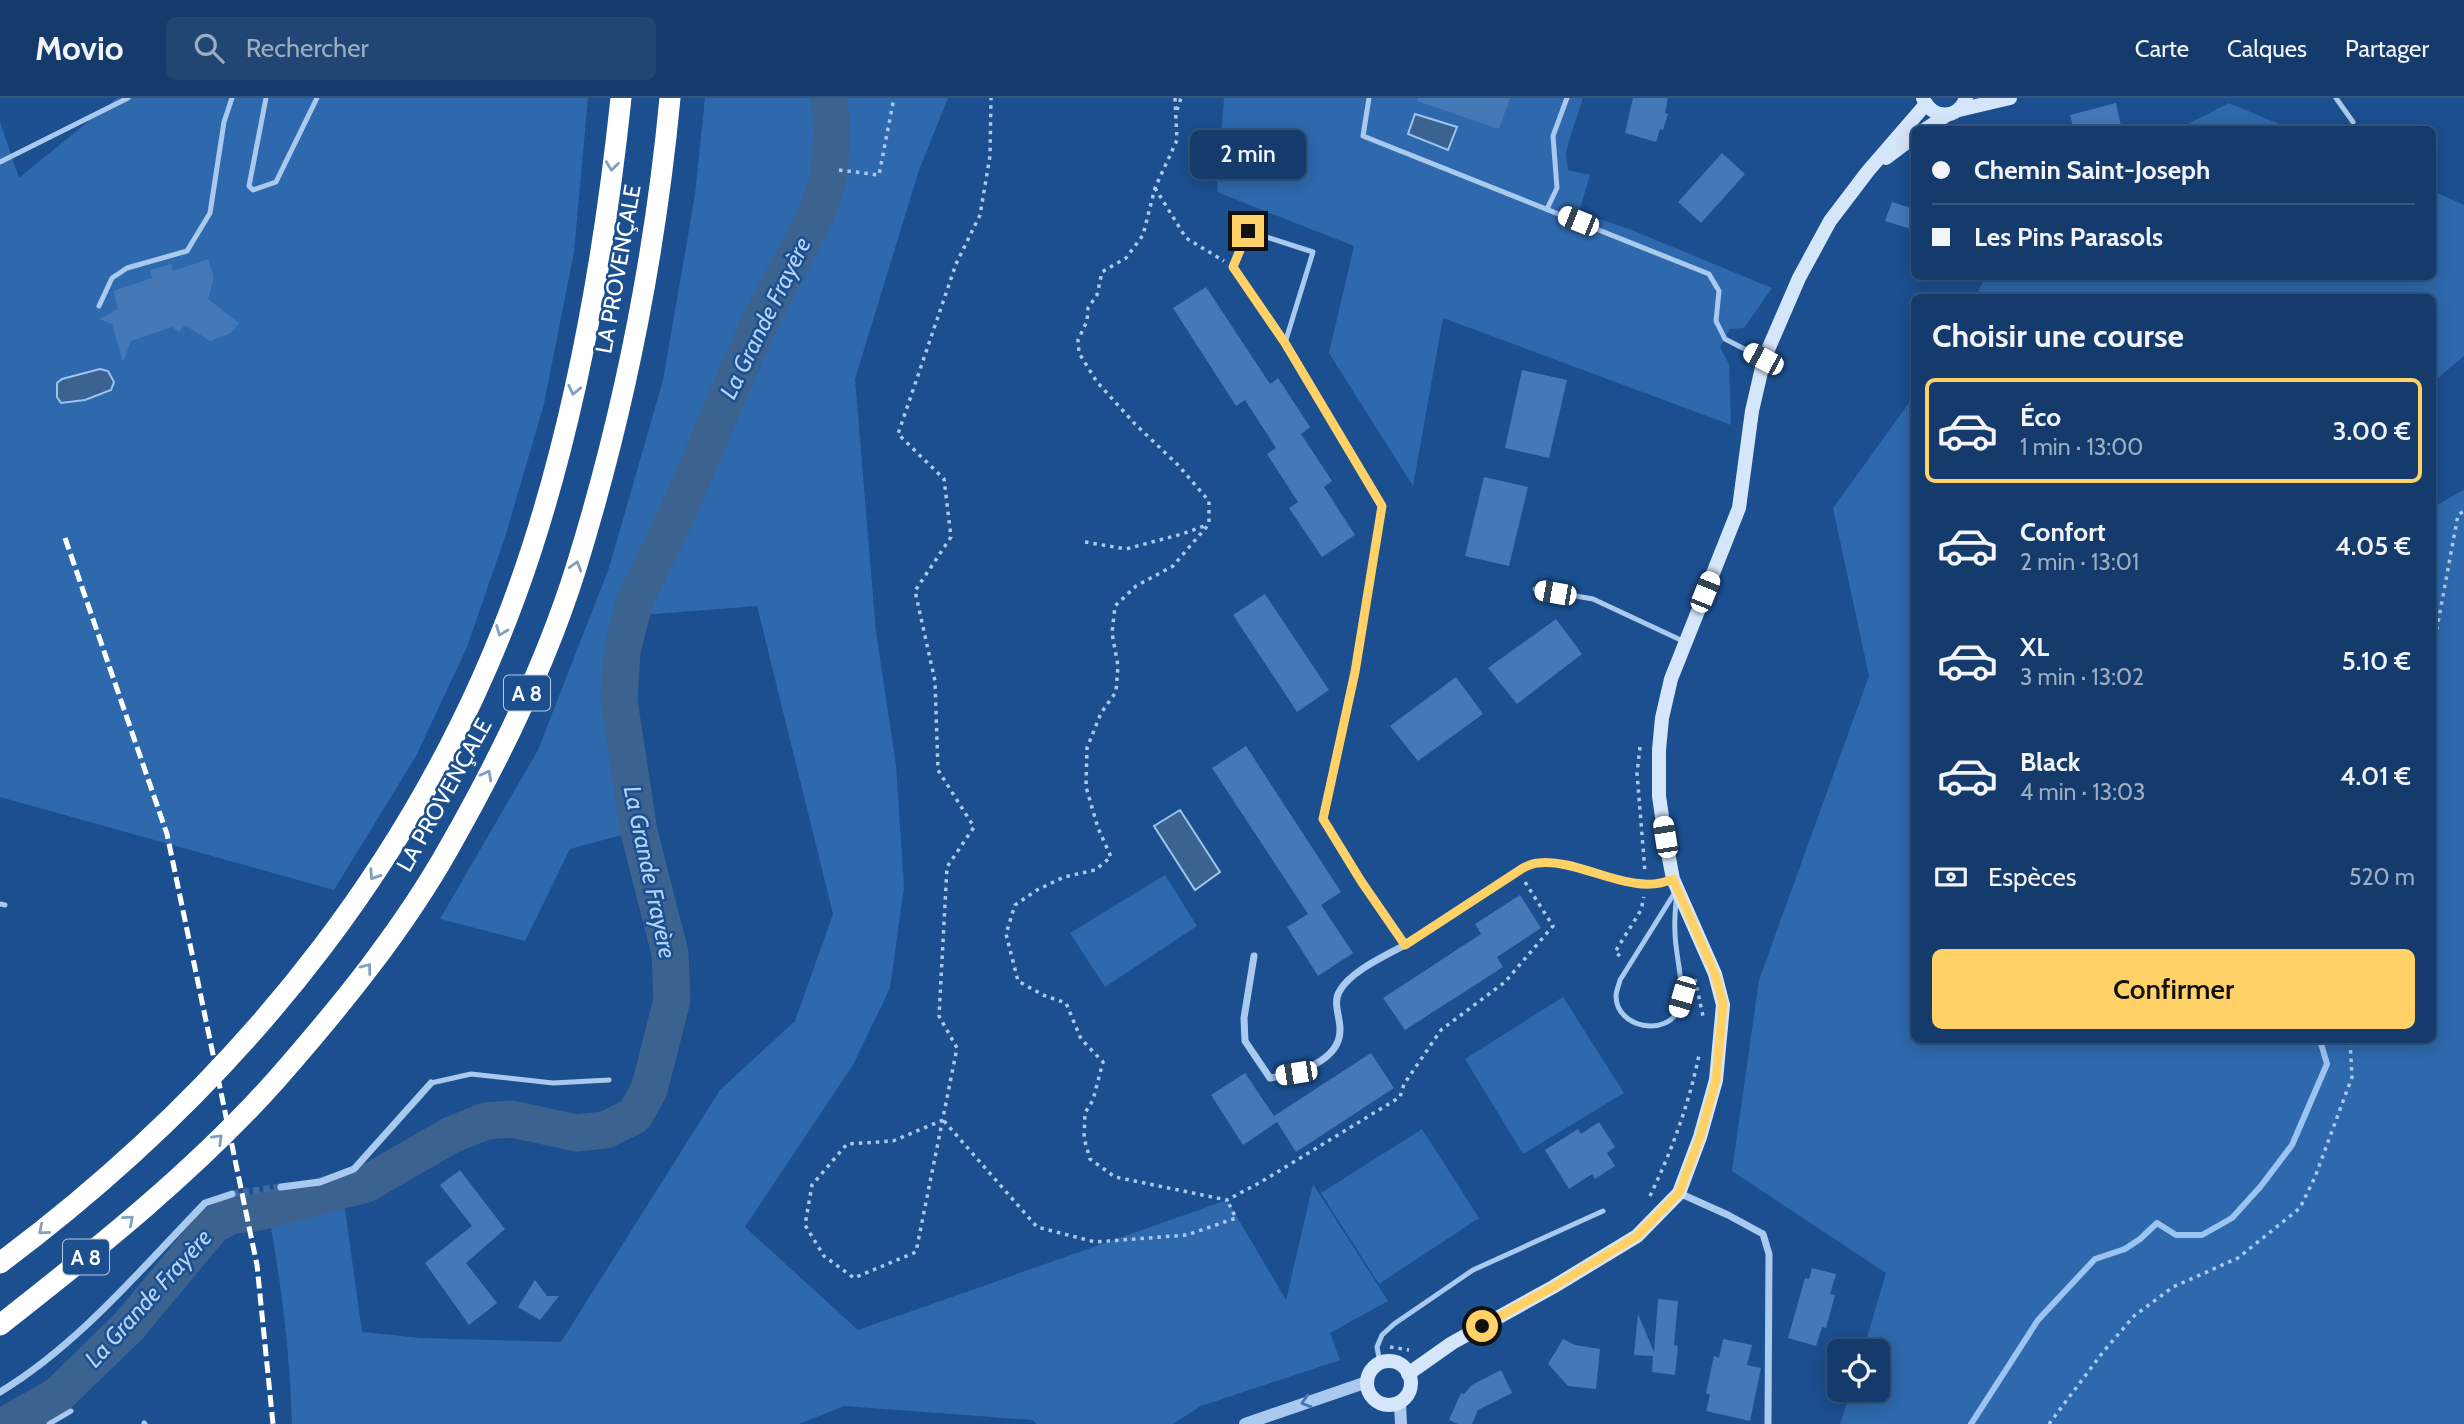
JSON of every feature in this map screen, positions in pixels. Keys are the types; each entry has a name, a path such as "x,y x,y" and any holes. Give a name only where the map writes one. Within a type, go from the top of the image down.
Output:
{"highway":[{"name":"LA PROVENÇALE","path":"0,1263 132,1154 186,1104 244,1044 295,985 352,908 408,822 491,657 531,550 562,444 584,347 603,239 621,98"},
{"name":"LA PROVENÇALE","path":"0,1325 74,1268 168,1186 275,1081 342,1001 397,929 449,848 501,749 537,671 575,570 625,381 646,277 670,98"}],"main road":[{"path":"1408,1374 1452,1343 1637,1236 1679,1193 1700,1137 1716,1080 1723,1004 1715,974 1675,884 1659,796 1662,718 1671,679 1739,508 1752,411 1763,359 1798,278 1830,221 1924,101 1935,113 2010,98"},
{"path":"1930,126 1957,108"},
{"path":"1868,172 1911,139"},
{"path":"1380,1363 1399,1364 1408,1374 1409,1392 1400,1402 1381,1403 1370,1395 1367,1382 1371,1370 1380,1363"}],"street":[{"path":"1285,343 1382,506 1355,672 1323,819 1405,945"},
{"path":"1254,957 1244,1018 1245,1041 1270,1078 1296,1073 1327,1056 1335,1046 1340,1032 1336,998 1340,988 1368,965 1405,945 1518,871 1538,863 1563,865 1651,885 1675,884"},
{"path":"281,1187 320,1182 354,1169 431,1083"},
{"path":"1679,1193 1763,1234 1769,1254 1768,1424"},
{"path":"0,1392 27,1376 75,1335 205,1203 232,1194"},
{"path":"1245,1424 1367,1382"},
{"path":"1400,1402 1401,1424"}],"lane":[{"path":"0,162 128,98"},
{"path":"99,306 112,278 127,268 187,251 210,213 224,122 232,98"},
{"path":"266,98 249,186 253,191 276,182 317,98"},
{"path":"1369,98 1363,136 1709,274 1719,291 1716,321 1725,338 1763,359"},
{"path":"1547,209 1557,188 1553,136 1567,98"},
{"path":"2336,98 2353,122"},
{"path":"1248,231 1313,252 1285,343 1233,267 1248,231"},
{"path":"1535,589 1592,599 1685,642"},
{"path":"1675,884 1677,964 1682,997 1678,1011 1671,1020 1657,1026 1643,1026 1628,1019 1620,1010 1615,996 1620,980 1675,884"},
{"path":"431,1083 471,1074 553,1083 609,1080"},
{"path":"1380,1363 1377,1347 1382,1335 1473,1270 1603,1211"},
{"path":"48,1424 71,1410"}],"path":[{"path":"839,170 879,175 894,98"},
{"path":"943,1120 893,1141 848,1144 813,1185 805,1225 824,1256 854,1278 916,1252 943,1120 957,1048 939,1016 947,867 974,827 938,770 935,681 915,591 951,537 944,479 898,434 956,264 981,215 989,156 991,98"},
{"path":"1175,98 1177,140 1155,188 1143,235 1126,258 1102,272 1097,295 1088,308 1087,321 1078,340 1079,353 1097,382 1209,501 1209,524 1173,566 1136,586 1115,606 1112,633 1118,666 1115,692 1101,713 1087,748 1086,787 1098,828 1111,857 1095,870 1064,877 1037,890 1015,905 1006,934 1018,981 1043,995 1066,1003 1081,1039 1103,1062 1093,1100 1085,1113 1084,1138 1090,1159 1115,1177 1227,1200 1400,1097 1404,1084 1441,1030 1505,982 1553,926 1518,871"},
{"path":"1176,116 1181,98"},
{"path":"1155,188 1186,237 1233,267"},
{"path":"2436,633 2458,514 2464,511"},
{"path":"1085,542 1126,550 1209,524"},
{"path":"1677,964 1689,962 1703,1012 1702,1025"},
{"path":"2049,1424 2134,1316 2173,1287 2238,1258 2300,1208 2315,1177 2352,1077 2350,1043"},
{"path":"1649,1199 1668,1159 1692,1093 1700,1051"},
{"path":"943,1120 1037,1227 1095,1242 1187,1235 1237,1218 1227,1200"},
{"path":"1377,1347 1408,1351 1418,1344"}],"shaded area":[{"path":"117,98 588,98 574,252 544,404 506,534 467,647 416,756 334,890 0,797 0,122 19,178"},
{"path":"705,98 948,98 919,170 855,379 876,632 896,765 904,887 890,988 853,1065 745,1227 858,1330 1227,1200 1286,1300 1313,1184 1388,1301 1330,1333 1340,1360 1201,1406 1173,1424 1036,1424 1033,1420 844,1406 799,1424 292,1424 285,1323 270,1222 344,1202 362,1332 421,1338 561,1342 720,1090 795,1021 833,914 757,606 642,615 623,669 629,833 570,849 525,941 440,919 538,750 609,568 663,380 695,195"},
{"path":"1224,98 1583,98 1566,154 1568,170 1590,175 1579,212 1629,229 1772,288 1744,328 1730,329 1720,347 1729,364 1731,425 1443,318 1413,486 1329,353 1354,246 1217,192"},
{"path":"2229,103 2284,126 2184,126"},
{"path":"1415,114 1457,127 1448,150 1408,134"},
{"path":"2436,192 2464,205 2464,356 2436,379 2436,294 1977,294 1984,280 2436,280"},
{"path":"100,369 108,371 114,382 111,390 85,400 61,403 57,397 57,383 62,379"},
{"path":"1911,400 1911,1043 2436,1043 2436,505 2464,490 2464,1424 1840,1424 1847,1402 1890,1402 1890,1339 1867,1339 1886,1273 1732,1171 1759,980 1869,676 1833,508"},
{"path":"1180,810 1220,872 1195,890 1154,826"},
{"path":"1165,875 1197,926 1105,987 1070,933"},
{"path":"1563,997 1624,1093 1523,1154 1465,1059"},
{"path":"1422,1129 1479,1218 1379,1284 1321,1193"}],"building":[{"path":"1418,98 1510,98 1499,129 1417,101"},
{"path":"1633,98 1668,98 1665,113 1668,114 1656,142 1625,133"},
{"path":"2116,103 2121,126 2073,126 2070,115"},
{"path":"1722,153 1745,174 1701,223 1678,202"},
{"path":"1892,202 1911,208 1911,229 1885,221"},
{"path":"208,259 214,277 208,299 239,323 231,333 210,341 185,325 179,332 172,327 131,341 123,362 112,324 99,319 118,309 113,291 152,278 150,270 171,264 173,271"},
{"path":"1206,287 1270,384 1278,378 1310,427 1301,434 1332,481 1324,487 1355,535 1322,557 1289,508 1298,502 1267,454 1276,448 1245,400 1236,406 1173,308"},
{"path":"1522,370 1567,380 1549,458 1505,448"},
{"path":"1484,477 1528,487 1509,566 1465,556"},
{"path":"1265,594 1329,690 1297,712 1233,615"},
{"path":"1556,619 1582,654 1517,704 1488,668"},
{"path":"1456,677 1483,714 1418,761 1390,726"},
{"path":"1246,746 1341,892 1321,905 1353,953 1318,976 1287,927 1308,914 1212,768"},
{"path":"1520,895 1541,928 1497,957 1503,967 1405,1030 1383,998 1481,934 1475,924"},
{"path":"1371,1053 1394,1088 1296,1152 1277,1122 1243,1145 1211,1095 1245,1073 1274,1116"},
{"path":"1599,1122 1615,1147 1607,1153 1615,1166 1595,1179 1592,1174 1569,1189 1545,1150 1578,1129 1581,1134"},
{"path":"460,1170 505,1229 466,1263 497,1303 469,1325 425,1263 472,1226 440,1185"},
{"path":"1812,1268 1836,1274 1830,1294 1835,1295 1826,1328 1822,1327 1816,1346 1788,1338 1805,1278 1809,1279"},
{"path":"535,1280 547,1296 559,1296 540,1320 518,1307"},
{"path":"1658,1299 1678,1301 1674,1345 1678,1346 1675,1375 1652,1372 1653,1356 1634,1355 1638,1314 1654,1352"},
{"path":"1563,1339 1575,1345 1600,1349 1596,1389 1568,1386 1548,1364"},
{"path":"1723,1339 1752,1345 1747,1365 1761,1368 1750,1421 1706,1411 1710,1395 1706,1393 1714,1356 1719,1358"},
{"path":"1501,1370 1512,1393 1478,1410 1472,1424 1458,1424 1449,1420 1461,1393 1464,1394 1472,1385"}],"waterway":[{"name":"La Grande Frayère","path":"7,1424 57,1396 129,1326 213,1225 231,1216 259,1212 366,1184 451,1135 486,1121 512,1119 576,1133 605,1130 634,1116 649,1090 672,1000 670,953 639,832 619,701 622,651 635,600 677,514 758,325 815,217 828,180 832,133 829,98"},
{"path":"1971,1424 2038,1320 2095,1259 2125,1249 2157,1223 2176,1235 2202,1235 2232,1218 2292,1145 2327,1064 2321,1043"}],"tunnel":[{"path":"232,1194 281,1187"}],"railway":[{"path":"65,538 167,834 257,1265 273,1424"}],"route":[{"path":"1248,231 1233,267 1285,343 1382,506 1355,672 1323,819 1361,881 1405,945 1523,868 1538,863 1563,865 1651,885 1673,879 1715,974 1723,1004 1716,1080 1700,1137 1679,1193 1637,1236 1482,1326"}]}
